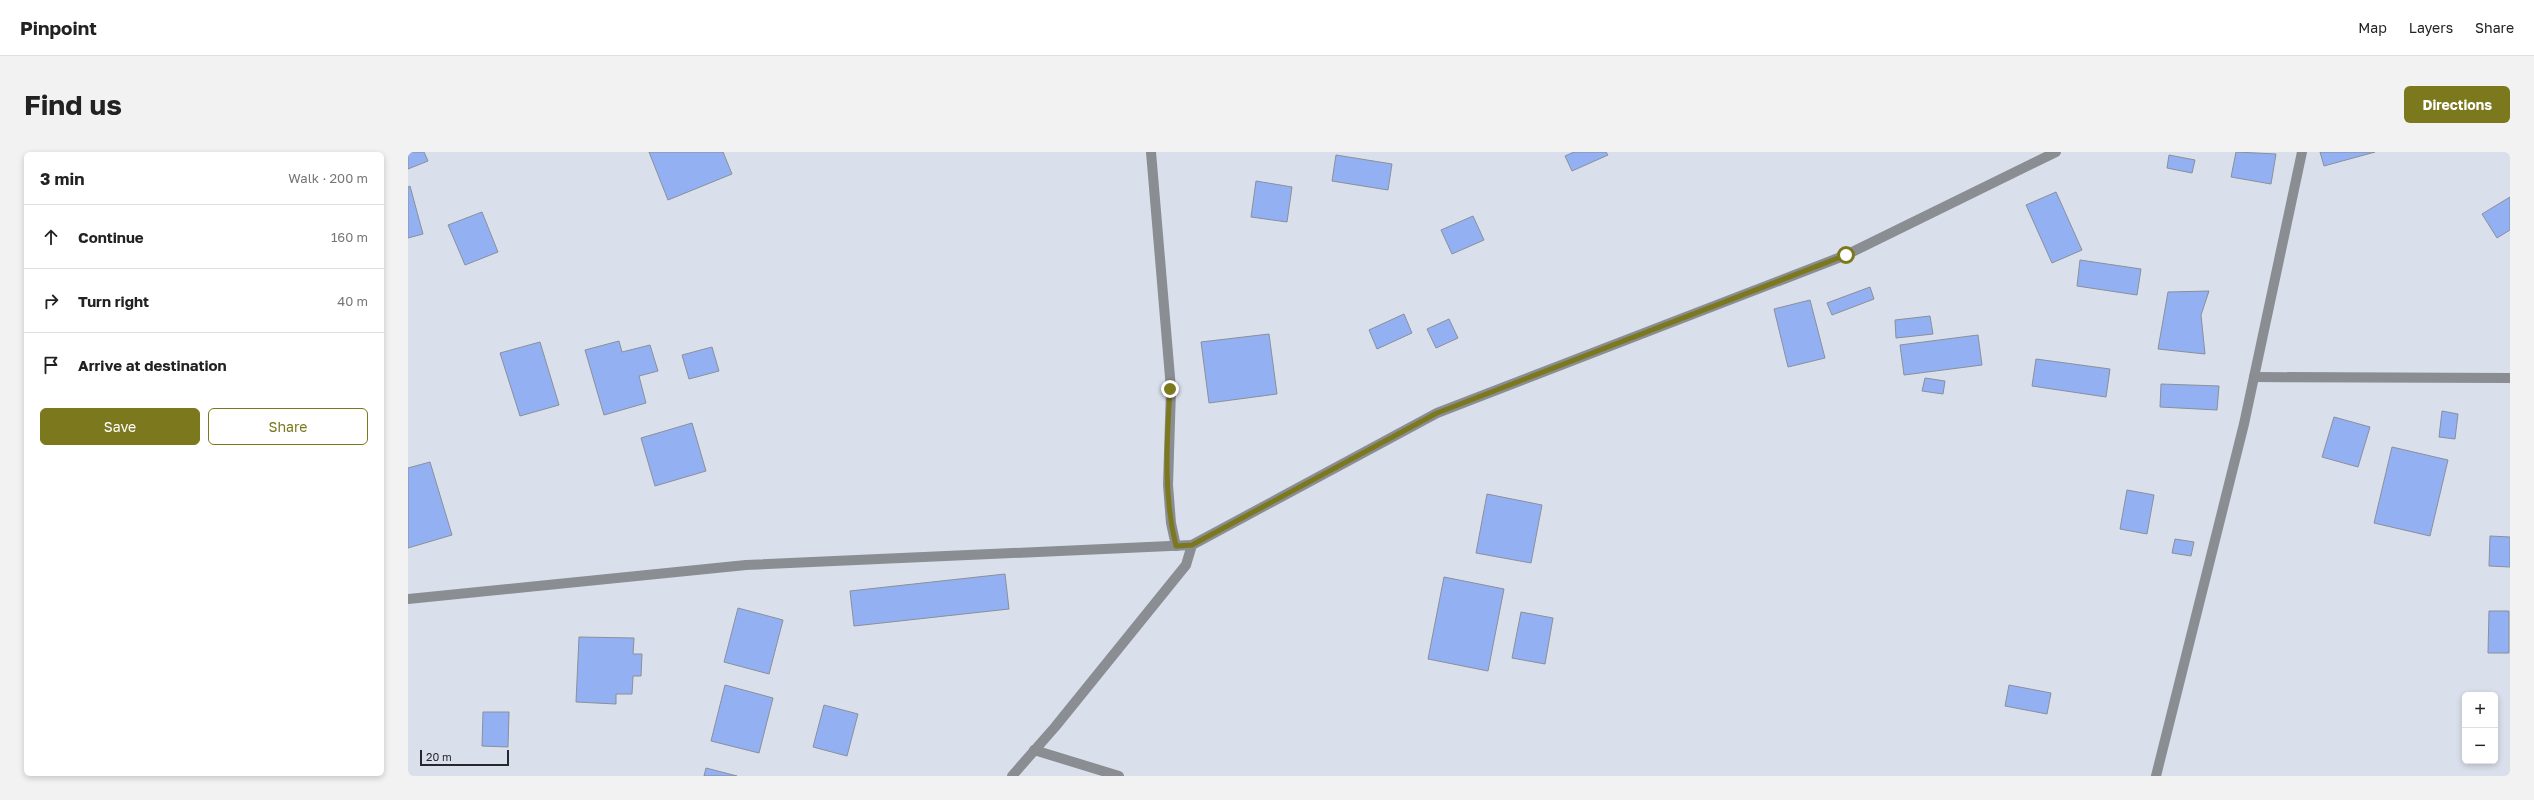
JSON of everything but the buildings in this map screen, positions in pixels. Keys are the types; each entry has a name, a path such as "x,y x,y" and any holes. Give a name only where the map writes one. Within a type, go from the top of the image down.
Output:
{"street":[{"path":"1151,152 1170,389 1168,485 1170,523 1176,546"},
{"path":"408,600 746,565 1192,545 1437,413 1846,255 2056,152"},
{"path":"2156,776 2254,377 2302,152"},
{"path":"2254,377 2510,378"},
{"path":"1012,776 1055,727 1186,565 1192,545"},
{"path":"1034,750 1119,776"}],"route":[{"path":"1170,389 1167,445 1170,523 1176,546 1192,545 1437,413 1846,255"}]}
